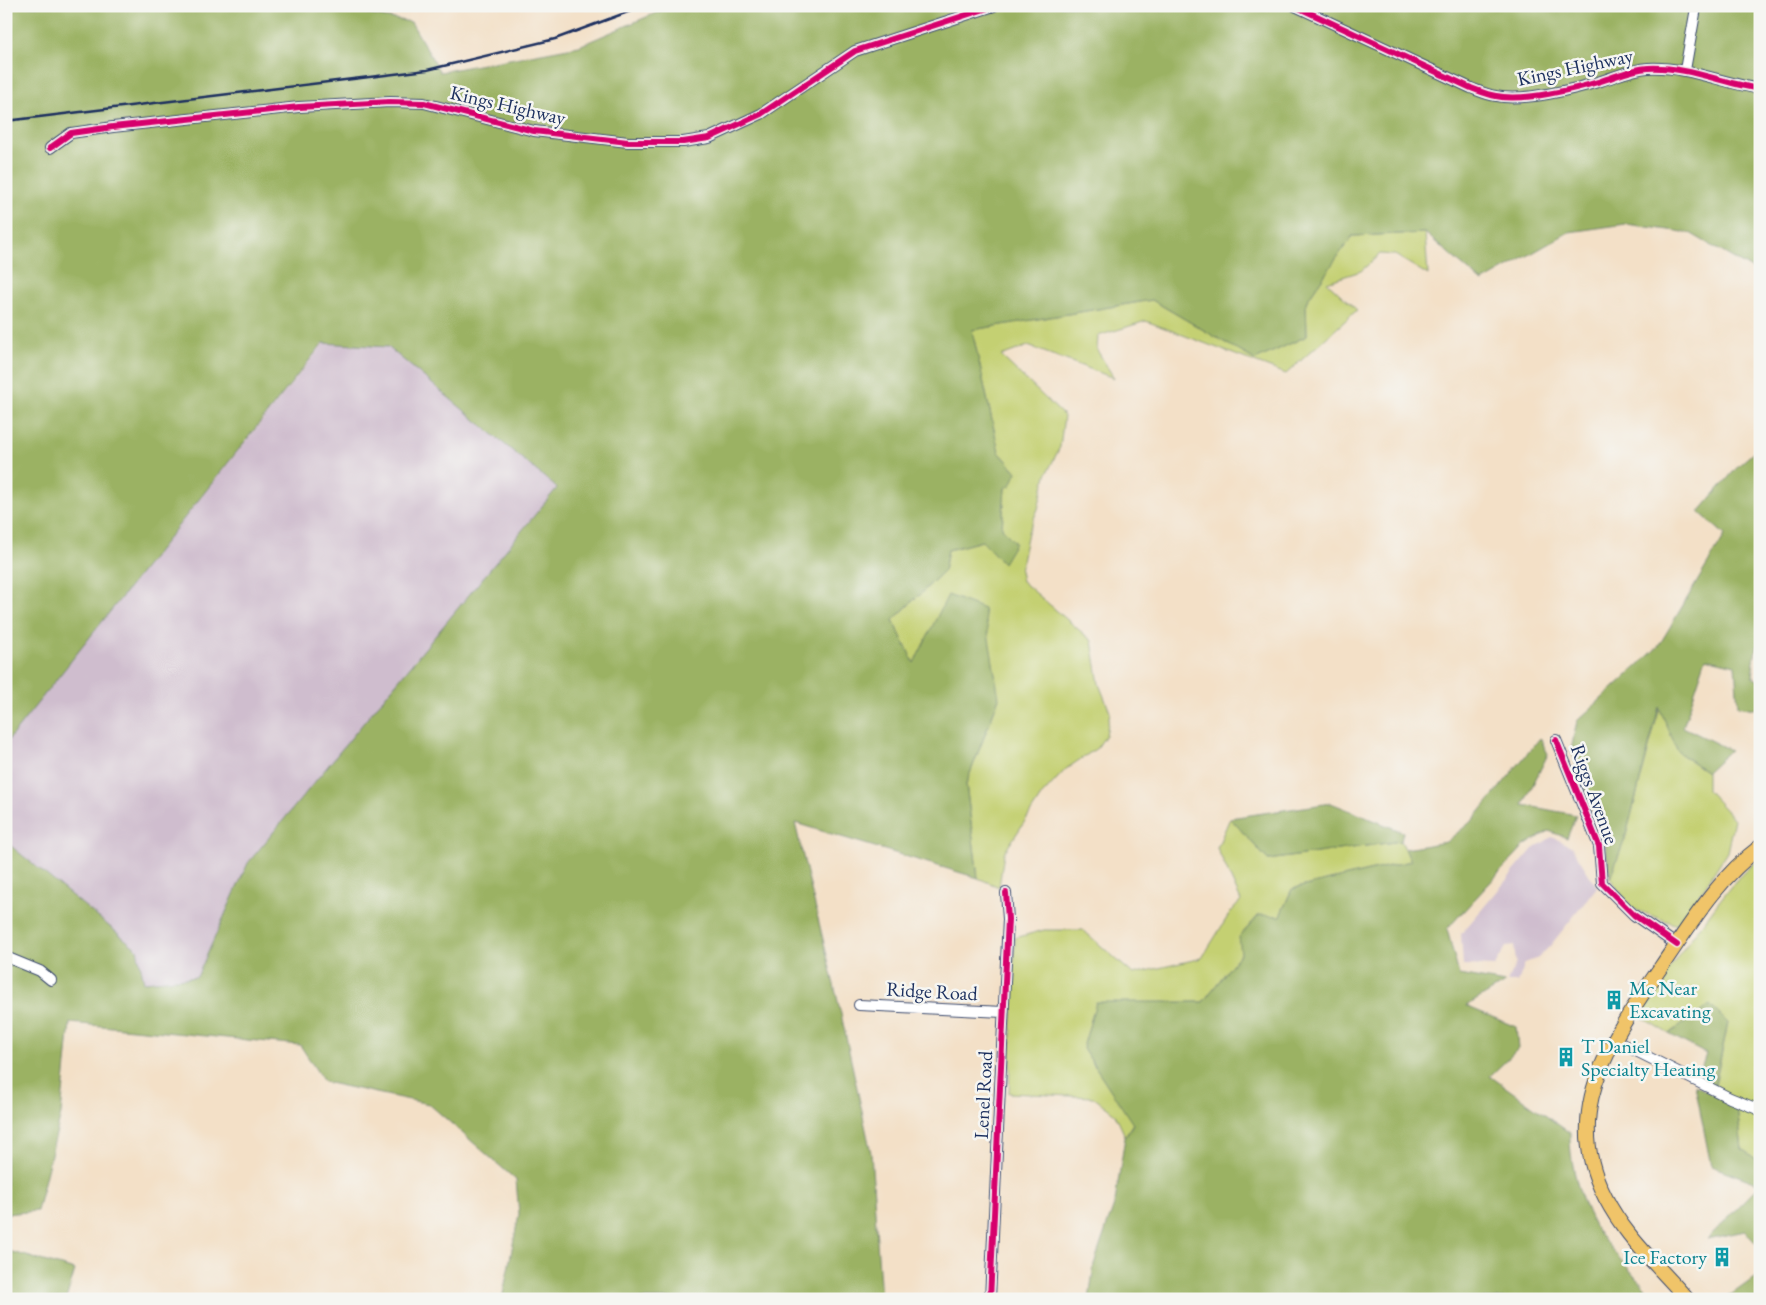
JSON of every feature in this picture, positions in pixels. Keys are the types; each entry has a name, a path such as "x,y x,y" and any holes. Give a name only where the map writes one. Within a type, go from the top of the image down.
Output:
{"main road":[{"path":"1688,1299 1617,1218 1601,1185 1591,1157 1587,1128 1588,1108 1596,1079 1614,1040 1643,993 1726,878 1760,847"}],"street":[{"name":"Kings Highway","path":"50,148 71,134 113,127 299,107 390,102 424,103 534,131 628,142 683,142 709,138 761,114 855,51 994,6"},
{"name":"Kings Highway","path":"1295,6 1471,88 1497,97 1544,94 1599,81 1634,70 1685,70 1733,85 1760,90"},
{"path":"1685,70 1696,8"},
{"name":"Riggs Avenue","path":"1556,740 1599,846 1602,883 1634,915 1677,944"},
{"name":"Lenel Road","path":"990,1299 1008,919 1006,893"},
{"path":"6,957 40,971 51,980"},
{"name":"Ridge Road","path":"859,1005 1004,1012"},
{"path":"1614,1040 1730,1098 1760,1110"}],"shaded area":[{"path":"324,343 388,347 558,487 248,863 197,977 144,982 137,949 6,842 6,743"},
{"path":"1552,837 1571,846 1597,887 1550,946 1538,958 1525,963 1518,982 1507,982 1516,963 1514,946 1506,947 1495,966 1463,965 1461,934 1533,849"}],"green space":[{"path":"6,6 323,6 411,22 440,72 579,46 672,6 1760,6 1760,274 1690,233 1626,224 1569,232 1482,282 1425,233 1352,236 1306,302 1307,336 1255,360 1152,300 972,330 999,452 1017,472 1011,485 1005,488 1002,528 1015,543 1003,563 982,541 948,550 944,571 893,620 914,663 948,595 984,609 999,698 966,784 978,878 795,823 841,1014 871,1153 881,1299 502,1299 519,1214 516,1180 429,1104 324,1082 300,1045 70,1023 61,1114 37,1211 6,1214 6,842 137,949 144,982 197,977 248,863 557,488 388,347 323,343 6,743"},
{"path":"1425,233 1428,275 1395,255 1380,254 1361,271 1327,282 1357,310 1286,374 1146,321 1098,336 1097,350 1114,378 1028,346 1001,356 1064,416 1060,447 1046,475 1038,509 1028,532 1020,571 1022,581 1092,641 1099,684 1110,712 1106,735 1097,748 1066,769 1042,795 1004,853 999,887 978,878 966,784 999,698 914,664 893,620 944,571 948,550 982,541 1002,528 1005,488 1017,472 999,452 972,330 1152,300 1255,360 1307,336 1306,302 1352,236"},
{"path":"1760,447 1760,642 1756,647 1752,677 1760,681 1760,710 1738,706 1735,665 1706,658 1683,727 1730,750 1707,772 1678,752 1659,707 1625,839 1610,878 1605,843 1571,750 1577,721 1658,647 1725,535 1699,512 1740,464"},
{"path":"1660,706 1678,752 1707,772 1707,790 1734,819 1727,852 1680,926 1631,908 1610,878 1625,839"},
{"path":"1540,738 1548,754 1523,805 1576,815 1567,838 1549,831 1524,846 1447,929 1459,975 1505,983 1466,1006 1516,1027 1518,1049 1490,1076 1570,1133 1574,1172 1582,1200 1594,1225 1600,1235 1655,1299 1089,1299 1094,1264 1115,1202 1125,1137 1133,1124 1083,1048 1096,1002 1203,1002 1241,953 1239,937 1259,915 1280,916 1292,889 1411,861 1405,849 1446,842 1473,820"},
{"path":"1331,803 1403,832 1401,841 1268,860 1230,818"},
{"path":"1230,818 1268,860 1401,841 1411,861 1292,889 1280,916 1241,953 1203,1002 1096,1003 1083,1048 1133,1123 1125,1136 1115,1114 1093,1097 1009,1093 1015,938 1044,930 1083,930 1133,974 1202,958 1230,913 1241,901 1217,848"},
{"path":"1760,859 1760,1162 1742,1149 1737,1108 1713,1095 1728,1023 1710,1006 1669,1034 1638,1015 1663,977 1726,892 1745,871"},
{"path":"1710,1005 1728,1023 1714,1087 1698,1078 1706,1054 1669,1034"},
{"path":"1695,1085 1737,1108 1742,1149 1760,1162 1760,1184 1711,1166"},
{"path":"1760,1185 1760,1248 1745,1231 1707,1239"},
{"path":"9,1251 75,1270 66,1299 6,1299 6,1257"},
{"path":"1760,1262 1760,1299 1725,1299 1757,1276"}],"railway":[{"path":"6,121 427,70 555,39 644,6"}],"cycle path":[{"path":"50,148 71,133 113,127 299,107 390,102 424,103 534,131 628,142 683,142 709,138 761,114 855,51 994,6"},
{"path":"1295,6 1471,88 1493,95 1520,97 1549,94 1590,84 1630,71 1648,68 1691,72 1760,89"},
{"path":"1556,740 1599,846 1602,883 1634,915 1677,945"},
{"path":"990,1299 1008,919 1006,893"}],"place":[{"name":"Mc Near Excavating","path":"1614,1000"},
{"name":"T Daniel Specialty Heating","path":"1566,1057"},
{"name":"Ice Factory","path":"1722,1257"}]}
